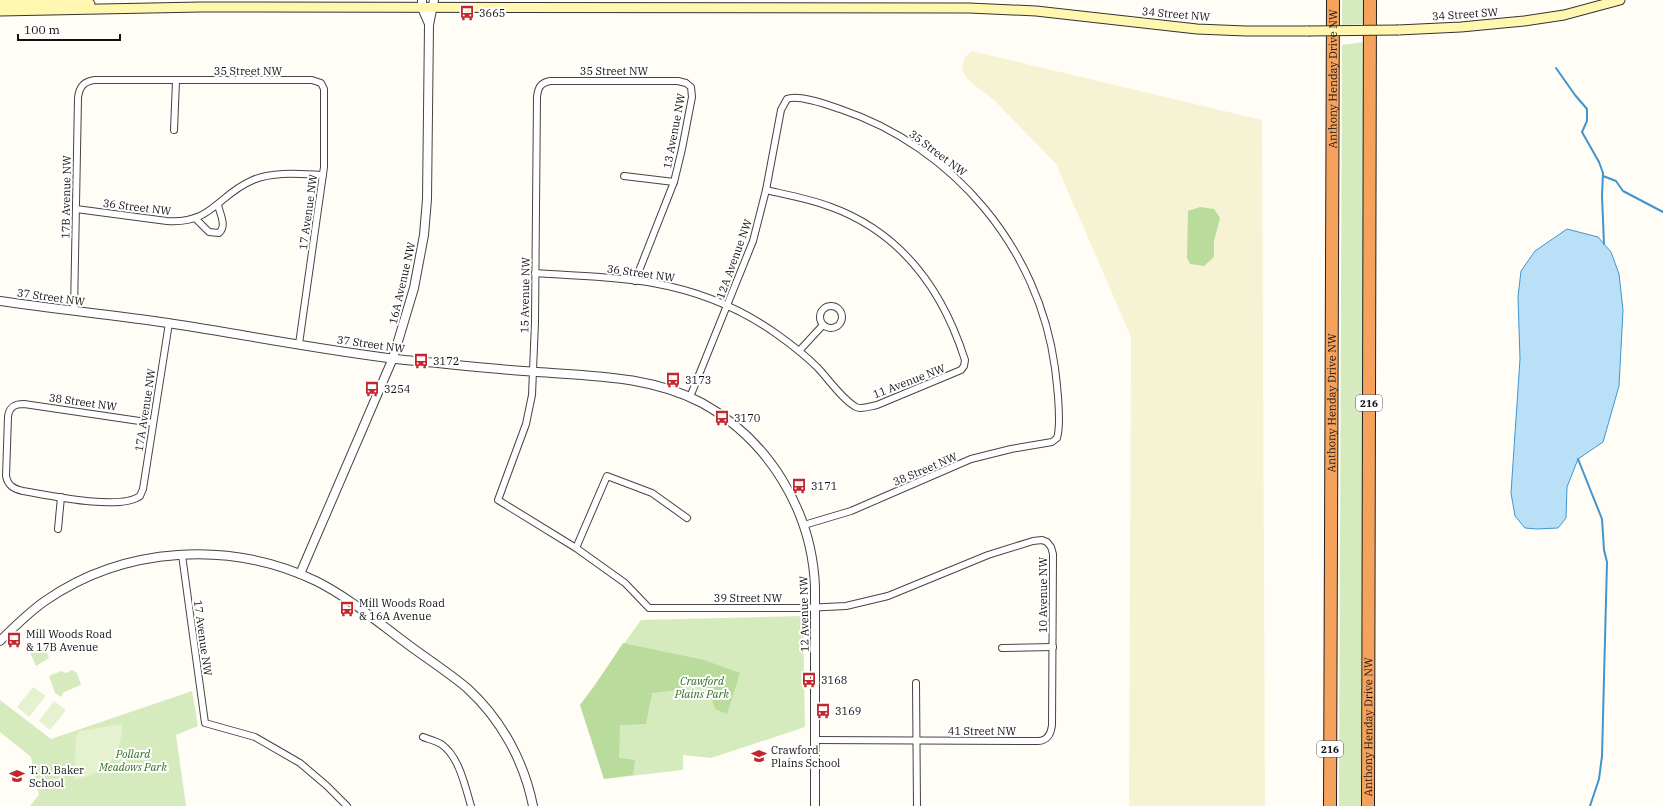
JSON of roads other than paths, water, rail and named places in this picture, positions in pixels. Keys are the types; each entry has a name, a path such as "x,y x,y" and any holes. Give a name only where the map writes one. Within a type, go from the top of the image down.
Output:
{"highway":[{"name":"Anthony Henday Drive NW","path":"1330,806 1333,0"},
{"name":"Anthony Henday Drive NW","path":"1369,802 1370,0"},
{"path":"1325,806 1330,693"}],"main road":[{"name":"34 Street SW","path":"1308,31 1398,30 1461,27 1524,21 1564,15 1620,0"},
{"name":"34 Street NW","path":"0,3 201,7"},
{"name":"34 Street NW","path":"0,11 422,4 969,8 1036,11 1197,29 1308,31"}],"street":[{"name":"16A Avenue NW","path":"422,4 429,25"},
{"name":"16A Avenue NW","path":"300,574 393,358 409,307 424,235 428,185 429,25 434,4"},
{"name":"35 Street NW","path":"83,84 95,80 312,80 321,83"},
{"path":"174,130 176,80"},
{"name":"35 Street NW","path":"540,85 550,81 678,81 689,84"},
{"name":"17 Avenue NW","path":"299,344 323,175 324,93 321,83"},
{"name":"17B Avenue NW","path":"74,311 78,98 79,90 83,84"},
{"name":"13 Avenue NW","path":"636,281 674,182 692,97 692,90 689,84"},
{"name":"15 Avenue NW","path":"498,500 528,415 532,395 534,372 537,97 540,85"},
{"name":"35 Street NW","path":"787,99 794,97 831,106 888,130 918,148 941,165 964,186 996,222 1014,250 1032,287 1044,319 1052,348 1057,389 1058,432 1055,440"},
{"name":"12A Avenue NW","path":"690,397 754,241 766,190 781,110 787,99"},
{"name":"36 Street NW","path":"76,209 178,222 206,214 236,190 255,179 278,175 323,175"},
{"name":"13 Avenue NW","path":"624,176 674,182"},
{"name":"11 Avenue NW","path":"766,190 808,199 841,211 871,228 896,247 919,269 942,304 961,346 965,360 964,366 961,370 877,405 866,408 858,408"},
{"path":"196,218 210,232 218,233 221,231 223,225 218,205"},
{"name":"36 Street NW","path":"535,273 636,281 677,288 727,306 762,324 799,351 816,366 848,401 858,408"},
{"name":"37 Street NW","path":"0,301 169,323 393,358 635,380 662,387 690,397 718,413 750,439"},
{"name":"17A Avenue NW","path":"61,497 102,502 127,501 137,498 142,493 169,323"},
{"path":"799,351 823,325"},
{"name":"38 Street NW","path":"61,497 23,491 9,485 6,476 8,417 12,407 24,404 153,423"},
{"name":"12 Avenue NW","path":"750,439 770,462 796,504 808,539 814,572 816,740 815,806"},
{"name":"38 Street NW","path":"804,525 851,511 971,460 1011,449 1049,443 1055,440"},
{"path":"576,548 607,476 652,493 688,518"},
{"path":"58,529 61,497"},
{"name":"39 Street NW","path":"498,500 576,548 625,583 650,608 846,606 881,599 1009,547 1039,540 1050,544"},
{"name":"10 Avenue NW","path":"1047,738 1051,733 1052,725 1053,554 1050,544"},
{"path":"0,641 46,600 82,579 120,565 158,556 209,554 241,557 269,563 300,574 326,586 454,677 478,699 493,716 511,745 523,772 533,806"},
{"name":"17 Avenue NW","path":"182,555 205,723 255,737 300,762 347,806"},
{"name":"10 Avenue NW","path":"1002,648 1053,648"},
{"path":"916,683 917,806"},
{"path":"423,737 440,743 447,750 462,772 471,806"},
{"name":"41 Street NW","path":"816,740 1038,741 1047,738"}],"water":[{"path":"1567,229 1598,237 1611,252 1619,274 1623,310 1619,386 1603,442 1578,459 1567,487 1566,518 1558,528 1525,528 1515,516 1511,493 1520,359 1518,297 1521,271 1535,251"}],"waterway":[{"path":"1556,68 1587,109 1587,121 1582,132 1599,162 1603,173 1602,196 1604,244"},
{"path":"1603,176 1616,181 1623,191 1663,212"},
{"path":"1578,459 1602,519 1604,550 1607,562 1602,756 1599,779 1590,806"}],"place":[{"name":"3665","path":"467,13"},
{"name":"3172","path":"421,361"},
{"name":"3173","path":"673,380"},
{"name":"3254","path":"372,389"},
{"name":"3170","path":"722,418"},
{"name":"3171","path":"799,486"},
{"name":"Mill Woods Road & 16A Avenue","path":"347,609"},
{"name":"Mill Woods Road & 17B Avenue","path":"14,640"},
{"name":"3168","path":"809,680"},
{"name":"3169","path":"823,711"},
{"name":"Crawford Plains School","path":"759,756"},
{"name":"T. D. Baker School","path":"17,776"}],"park label":[{"name":"Crawford Plains Park","path":"702,687"},
{"name":"Pollard Meadows Park","path":"133,760"}]}
